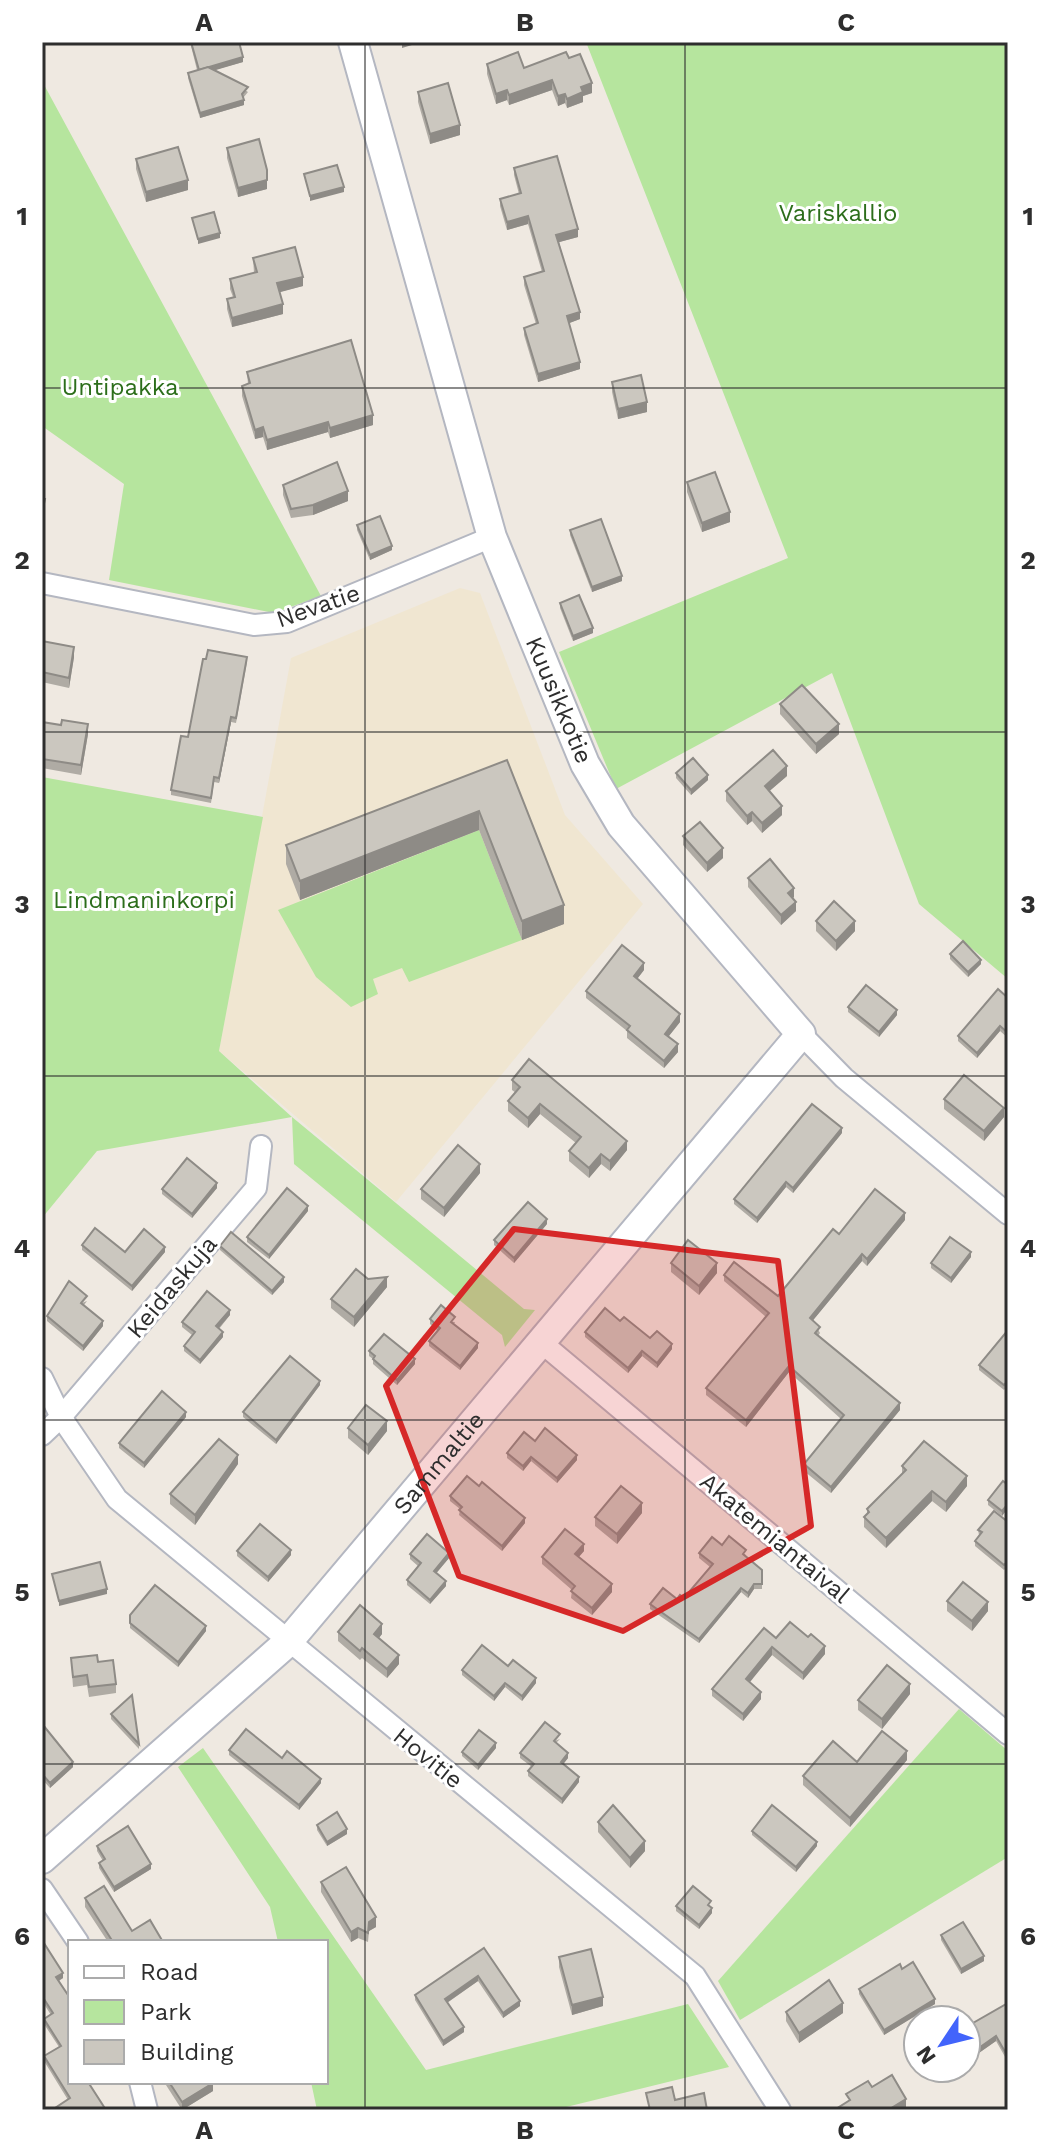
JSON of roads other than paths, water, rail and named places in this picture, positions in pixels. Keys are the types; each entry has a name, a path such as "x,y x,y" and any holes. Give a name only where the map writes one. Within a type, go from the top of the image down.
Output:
{"street":[{"name":"Kuusikkotie","path":"353,42 492,537 563,714 600,793 621,825 801,1034 844,1078 1008,1214"},
{"name":"Nevatie","path":"42,583 254,625 287,622 492,537"},
{"name":"Sammaltie","path":"42,1859 287,1643 801,1034"},
{"name":"Keidaskuja","path":"42,1435 61,1417 256,1188 261,1146"},
{"name":"Akatemiantaival","path":"542,1343 1008,1734"},
{"name":"Hovitie","path":"42,1378 61,1417 117,1499 287,1643 695,1976 780,2110"},
{"path":"42,1889 77,1940"},
{"path":"140,2084 147,2110"}],"park label":[{"name":"Variskallio","path":"838,213"},
{"name":"Untipakka","path":"120,387"},
{"name":"Lindmaninkorpi","path":"144,900"}]}
